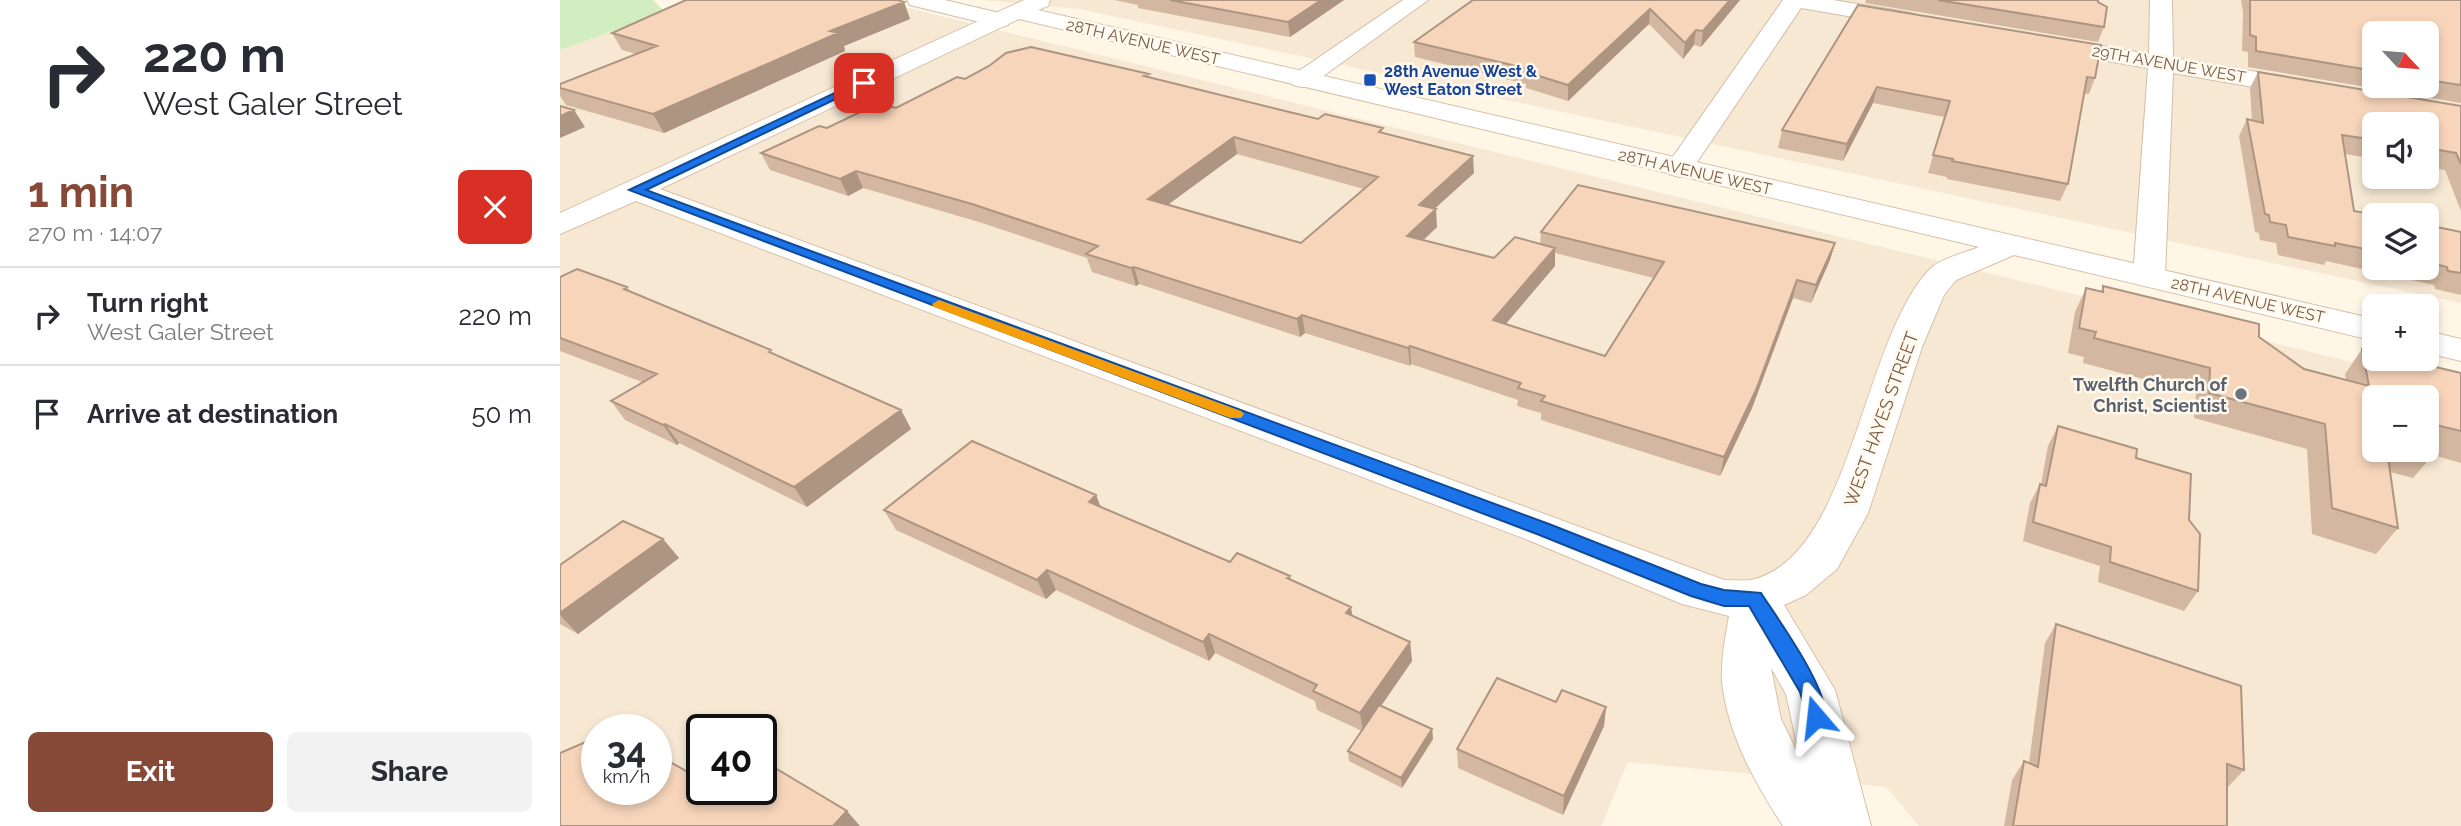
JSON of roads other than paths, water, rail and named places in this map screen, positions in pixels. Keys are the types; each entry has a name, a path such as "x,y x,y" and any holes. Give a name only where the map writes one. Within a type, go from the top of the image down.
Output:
{"street":[{"name":"28TH AVENUE WEST","path":"918,0 1008,16 1302,80 2362,327"},
{"path":"560,225 1042,0"},
{"path":"1302,80 1417,0"},
{"path":"1679,169 1795,0 1926,23"},
{"path":"2149,277 2161,63 2161,0"},
{"name":"29TH AVENUE WEST","path":"2021,39 2323,91"},
{"path":"635,190 1543,529 1698,591 1724,598 1755,598"},
{"name":"WEST HAYES STREET","path":"1755,598 1790,582 1815,563 1842,525 1904,347 1928,294 1944,273 2009,246"},
{"path":"2439,345 2461,350"},
{"path":"1755,598 1747,678 1755,721 1792,794 1815,826"},
{"path":"1755,598 1810,690 1843,826"}],"place":[{"name":"28th Avenue West & West Eaton Street","path":"1370,80"},
{"name":"Twelfth Church of Christ, Scientist","path":"2241,394"}]}
